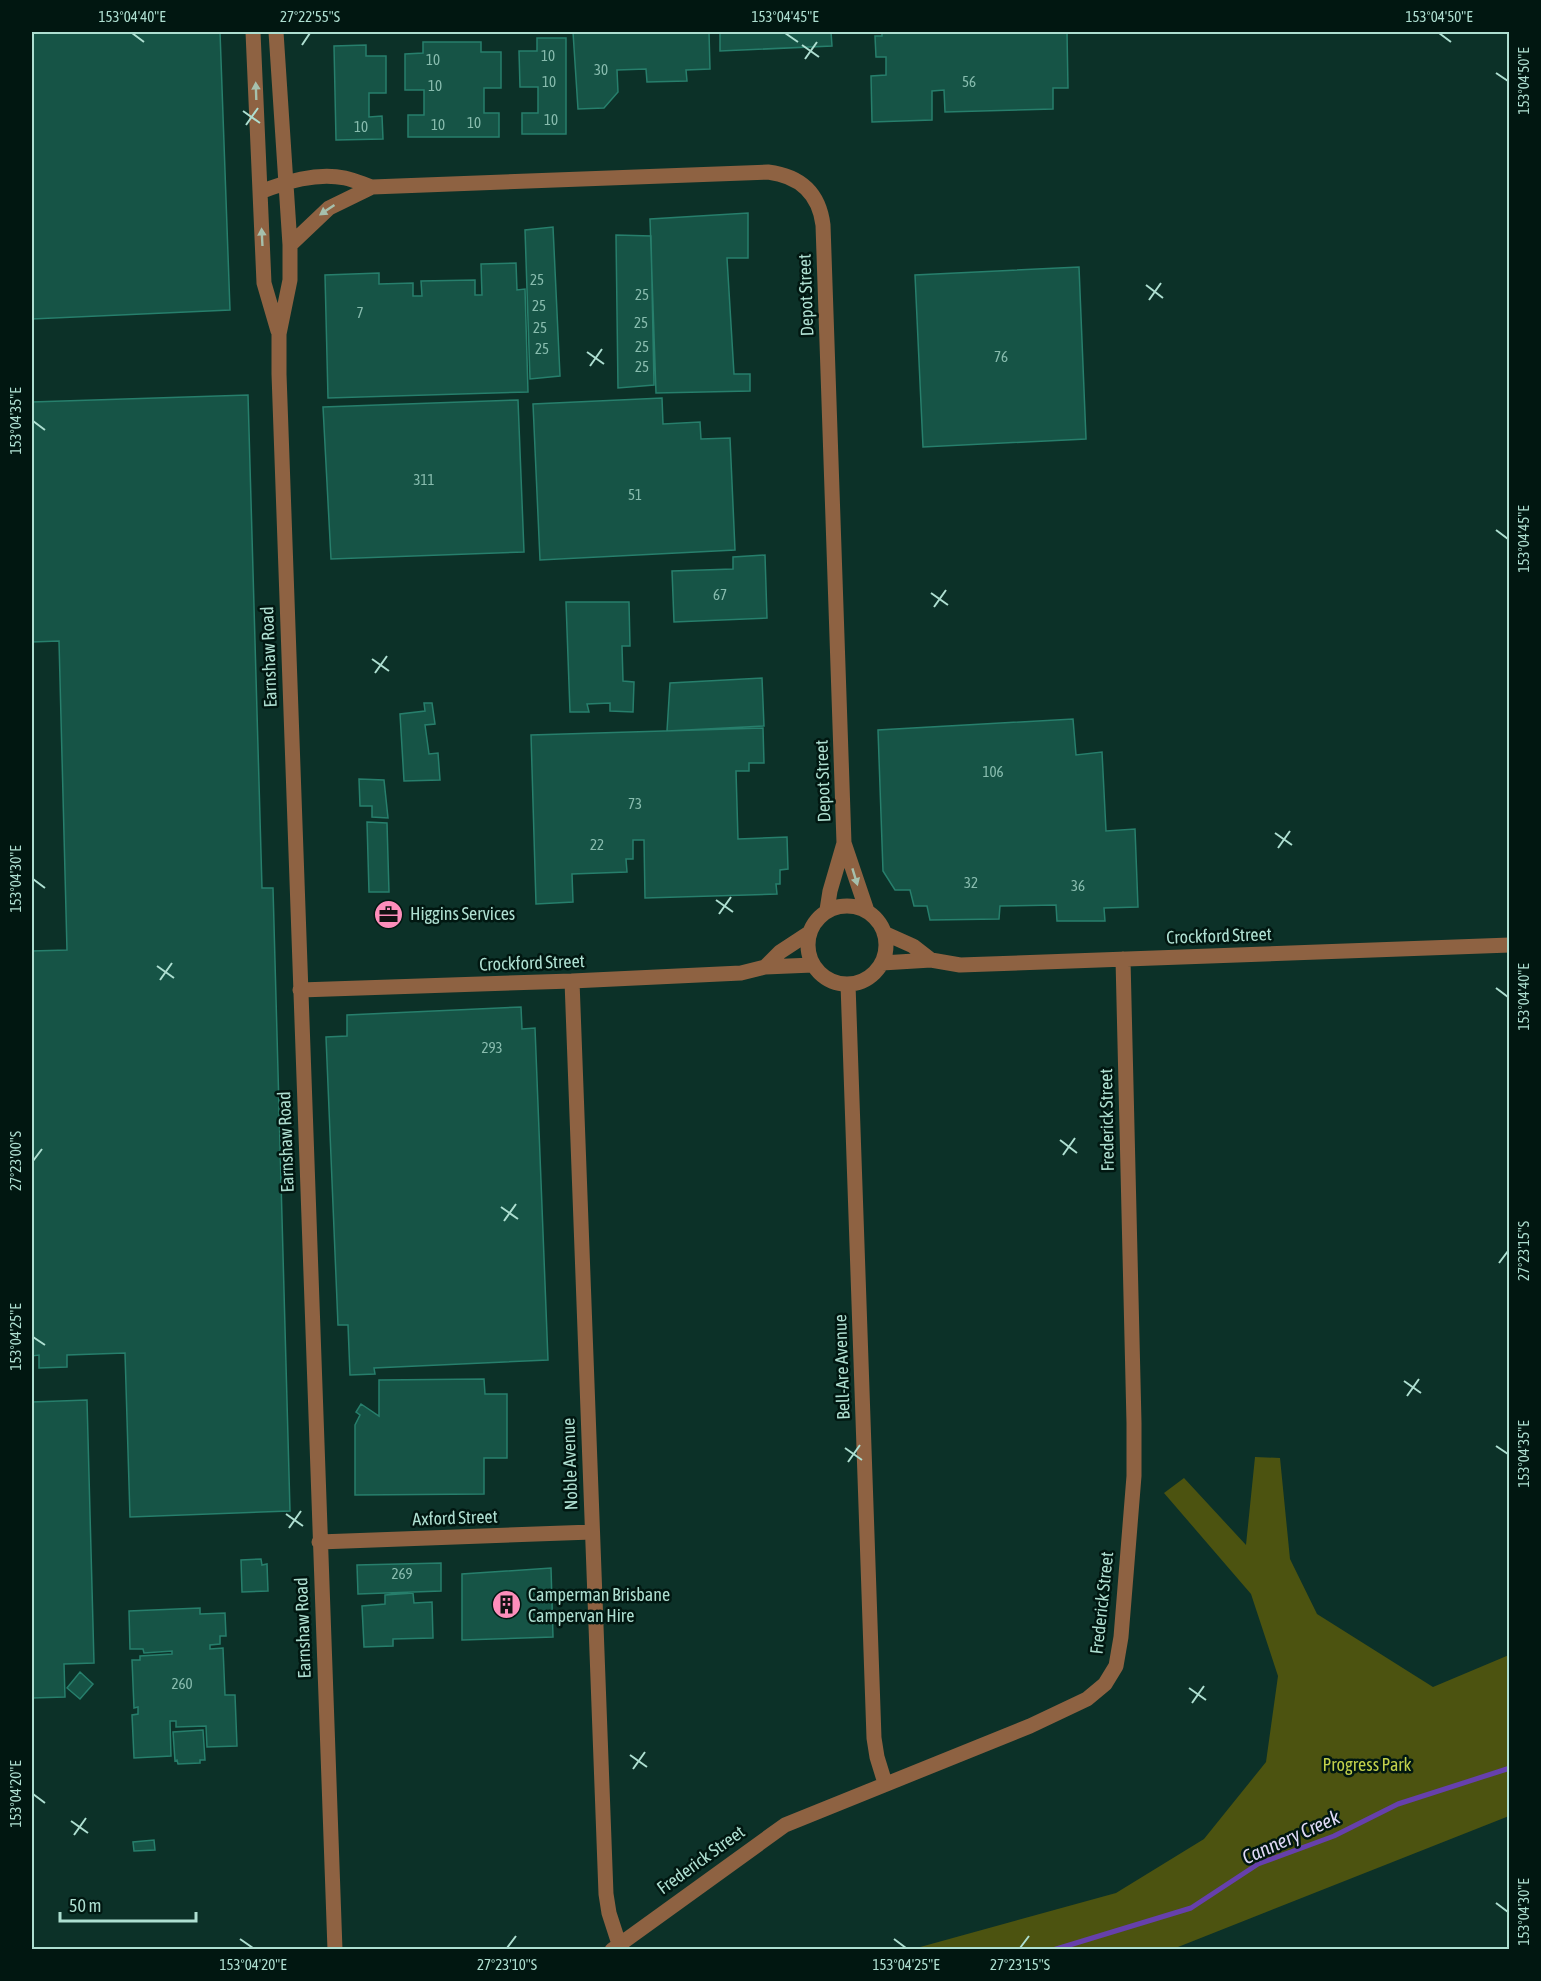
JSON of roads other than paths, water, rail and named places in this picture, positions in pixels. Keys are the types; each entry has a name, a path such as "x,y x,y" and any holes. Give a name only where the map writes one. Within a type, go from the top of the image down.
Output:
{"street":[{"name":"Earnshaw Road","path":"253,32 264,283 279,334"},
{"name":"Earnshaw Road","path":"276,32 290,245 290,280 279,334 334,1950"},
{"name":"Depot Street","path":"260,192 285,183 314,177 344,177 372,187 768,172 781,174 803,185 818,203 823,225 844,843 867,911"},
{"name":"Depot Street","path":"290,245 329,208 372,187"},
{"name":"Depot Street","path":"827,910 844,843"},
{"path":"847,905 867,911 875,917 884,933 885,953 882,963 868,978 848,984 828,980 813,965 807,944 809,933 819,916 827,910 847,905"},
{"name":"Crockford Street","path":"765,967 780,952 809,933"},
{"name":"Crockford Street","path":"884,933 913,946 931,960"},
{"name":"Crockford Street","path":"882,963 931,960 960,965 1509,945"},
{"name":"Frederick Street","path":"616,1947 771,1833 800,1817 1030,1726 1087,1699 1105,1684 1116,1666 1121,1637 1134,1465 1123,959"},
{"name":"Crockford Street","path":"300,990 741,973 765,967 813,965"},
{"name":"Noble Avenue","path":"572,981 606,1894 616,1947"},
{"name":"Bell-Are Avenue","path":"848,984 874,1738 885,1783"},
{"name":"Axford Street","path":"319,1542 592,1532"}],"waterway":[{"name":"Cannery Creek","path":"1053,1950 1191,1908 1258,1864 1334,1836 1398,1804 1510,1768"}],"place":[{"name":"Higgins Services","path":"389,914"},
{"name":"Camperman Brisbane Campervan Hire","path":"507,1605"}],"park label":[{"name":"Progress Park","path":"1367,1765"}]}
